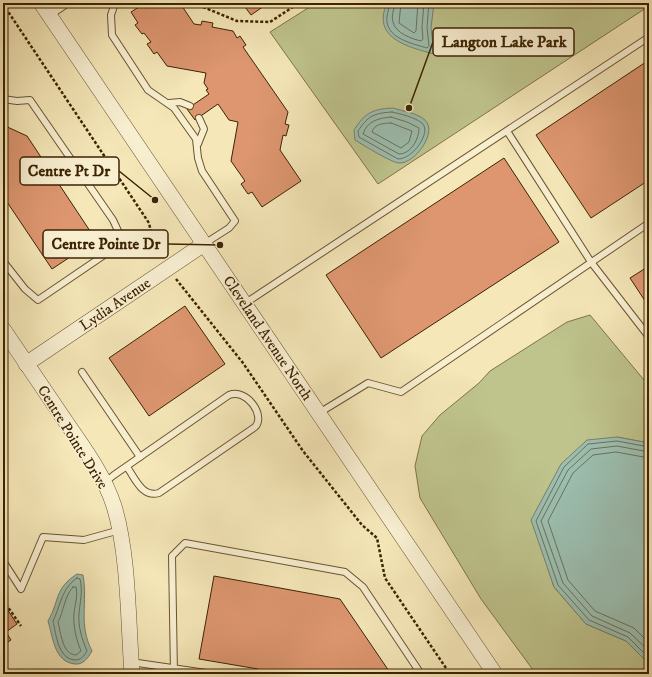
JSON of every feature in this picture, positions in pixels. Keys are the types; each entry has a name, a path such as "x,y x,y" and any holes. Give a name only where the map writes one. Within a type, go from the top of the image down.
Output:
{"street":[{"path":"44,8 63,3"},
{"name":"Cleveland Avenue North","path":"44,8 495,674"},
{"name":"Lydia Avenue","path":"26,364 204,244"},
{"name":"Centre Pointe Drive","path":"3,329 90,457 104,483 113,505 120,530 123,555 131,668"}],"lane":[{"path":"115,3 111,15 112,35 148,90 169,104 183,120 198,144"},
{"path":"244,304 649,37"},
{"path":"3,99 17,101 30,100 113,220 119,233 113,249 38,300 25,289 3,261"},
{"path":"169,104 180,102 190,106"},
{"path":"198,118 204,129 198,144 198,158 202,171 235,221 229,228 204,244"},
{"path":"507,131 591,262 649,337"},
{"path":"318,413 368,383 401,392 649,224"},
{"path":"82,372 140,457"},
{"path":"104,483 140,457 233,394 242,394 246,397 258,414 259,421 255,427 159,493 150,494 143,491 127,467"},
{"path":"3,560 21,588 43,537 84,540 120,530"},
{"path":"174,671 172,556 185,543 345,572 363,587 421,674"},
{"path":"131,668 213,674"}],"path":[{"path":"200,3 203,7 237,21 270,22 299,3"},
{"path":"3,4 149,223 154,245 168,268 242,363 303,450 362,525 377,538 385,578 450,674"},
{"path":"3,600 21,626"}],"green space":[{"path":"316,3 649,3 649,6 378,184 270,32"},
{"path":"590,315 649,386 649,443 617,437 544,554 554,587 586,624 626,641 649,664 649,674 536,674 481,599 420,498 415,466 422,436 440,415 479,383 490,371 567,322"}],"water":[{"path":"387,3 434,3 431,28 434,54 403,44 388,33 384,25 383,15"},
{"path":"393,108 409,112 425,120 428,125 429,132 427,139 418,153 405,162 399,163 384,157 355,140 354,130 366,116 380,109"},
{"path":"617,437 649,443 649,664 626,641 586,624 554,587 531,520 561,464 587,440"},
{"path":"77,574 83,575 85,632 92,651 83,662 75,664 63,659 59,654 53,641 48,621 52,614 58,595 64,585"}],"building":[{"path":"145,3 185,3 182,6 194,24 201,25 202,21 213,23 212,27 233,31 237,38 240,36 246,45 243,47 288,112 285,124 289,125 286,136 283,135 280,150 301,181 262,207 252,192 248,194 241,184 245,181 231,161 238,122 229,120 218,104 195,120 187,109 209,94 204,83 206,73 167,66 157,52 154,54 147,44 151,42 135,25 138,23 131,12"},
{"path":"242,3 267,3 267,4 251,15"},
{"path":"649,60 649,180 591,218 536,135"},
{"path":"3,125 27,136 96,240 52,269 3,196"},
{"path":"504,158 559,242 381,358 326,275"},
{"path":"649,266 649,307 630,278"},
{"path":"185,306 225,364 149,416 109,358"},
{"path":"214,576 340,599 391,674 257,674 258,669 199,659"},
{"path":"3,603 17,624 6,632 11,640 3,645"}],"place":[{"name":"Langton Lake Park","path":"409,108"},
{"name":"Centre Pt Dr","path":"155,200"},
{"name":"Centre Pointe Dr","path":"220,245"}]}
